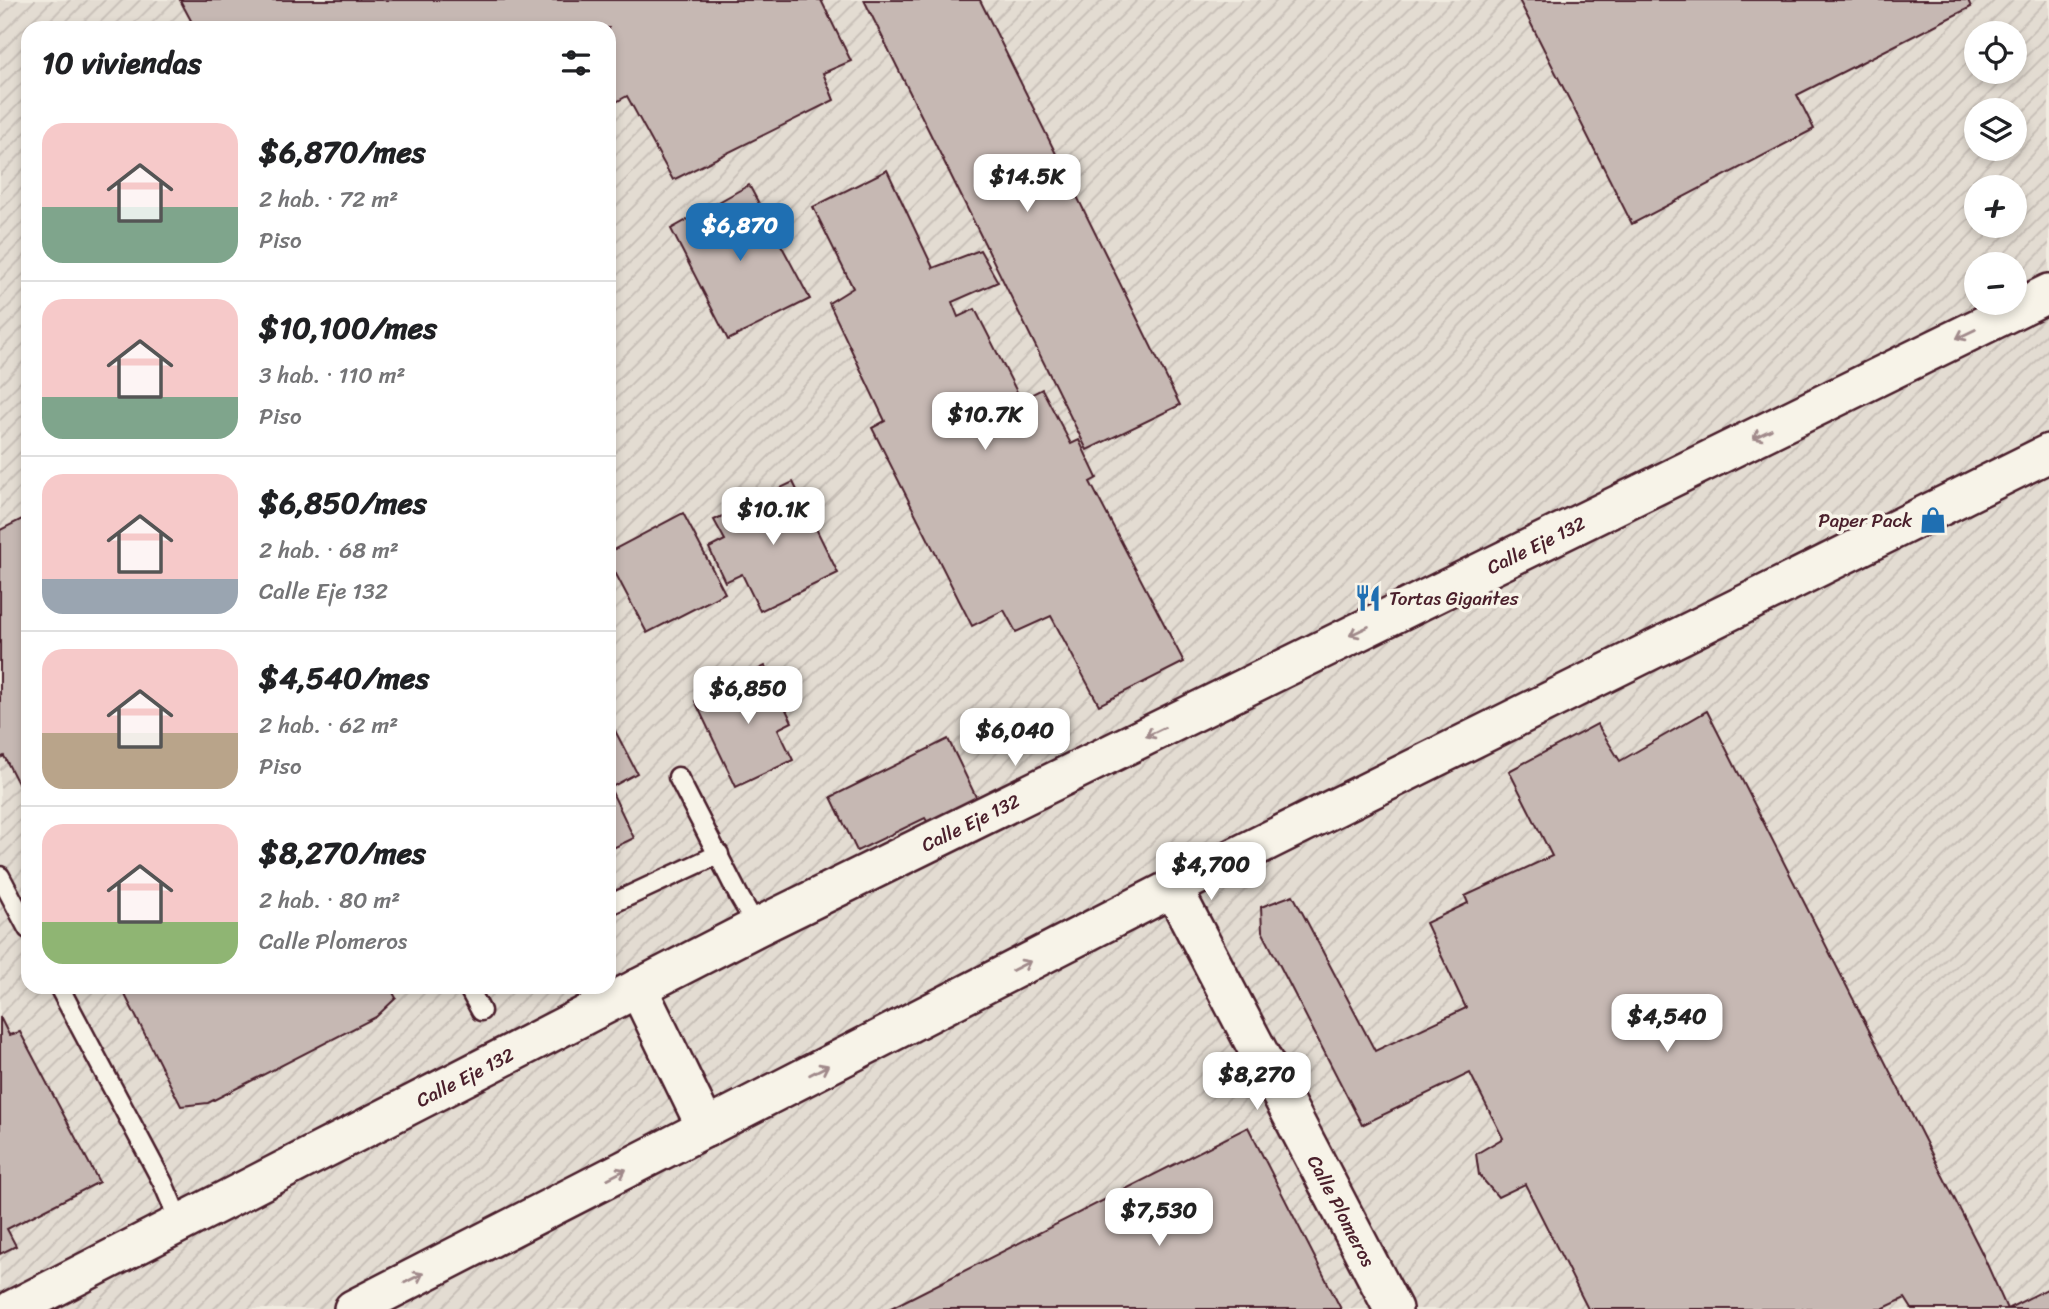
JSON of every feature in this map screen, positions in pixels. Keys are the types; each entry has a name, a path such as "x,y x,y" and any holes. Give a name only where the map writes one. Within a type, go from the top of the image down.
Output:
{"street":[{"name":"Calle Eje 132","path":"13,1309 757,927 2049,293"},
{"path":"354,1309 1173,888 2049,453"},
{"name":"Calle Plomeros","path":"1173,888 1393,1309"},
{"path":"638,988 706,1128"}],"lane":[{"path":"678,777 757,927"},
{"path":"616,902 719,854"},
{"path":"0,876 21,916"},
{"path":"63,994 163,1183 180,1223"},
{"path":"472,994 481,1011"}],"shaded area":[{"path":"0,0 2049,0 2049,1309 0,1309"}],"building":[{"path":"180,0 821,0 851,61 823,73 834,100 673,180 627,96 616,102 616,21 191,21"},
{"path":"864,0 980,0 1180,405 1087,450"},
{"path":"1519,0 1968,0 1971,7 1797,95 1814,129 1632,224"},
{"path":"887,170 933,268 980,250 998,282 952,302 958,317 975,309 1021,400 1042,389 1071,444 1079,440 1097,478 1090,482 1184,662 1099,705 1051,616 1016,632 1004,610 972,626 872,428 885,421 829,303 853,288 813,207"},
{"path":"749,185 810,299 728,340 671,229"},
{"path":"793,482 838,573 760,611 742,574 725,582 709,548 725,540 714,520"},
{"path":"683,513 725,593 647,633 616,574 616,548"},
{"path":"21,520 21,789 4,756 0,758 0,530"},
{"path":"765,666 792,722 778,729 793,760 736,787 695,701"},
{"path":"1707,711 1982,1253 2007,1309 1912,1309 1905,1298 1882,1309 1588,1309 1525,1184 1498,1197 1479,1175 1476,1154 1503,1138 1470,1073 1362,1125 1262,931 1261,907 1293,895 1375,1051 1466,1008 1426,923 1468,903 1465,896 1552,856 1509,771 1597,724 1620,761"},
{"path":"616,732 637,773 616,785"},
{"path":"948,739 978,801 930,826 925,818 857,851 831,797"},
{"path":"616,800 634,838 616,847"},
{"path":"125,994 394,994 396,998 376,1017 208,1103 181,1106"},
{"path":"0,1017 9,1035 20,1032 99,1182 7,1229 16,1246 0,1254"},
{"path":"1248,1127 1341,1309 889,1309"},
{"path":"2049,1288 2049,1309 2007,1309"}],"place":[{"name":"Paper Pack","path":"1933,520"},
{"name":"Tortas Gigantes","path":"1368,598"}]}
